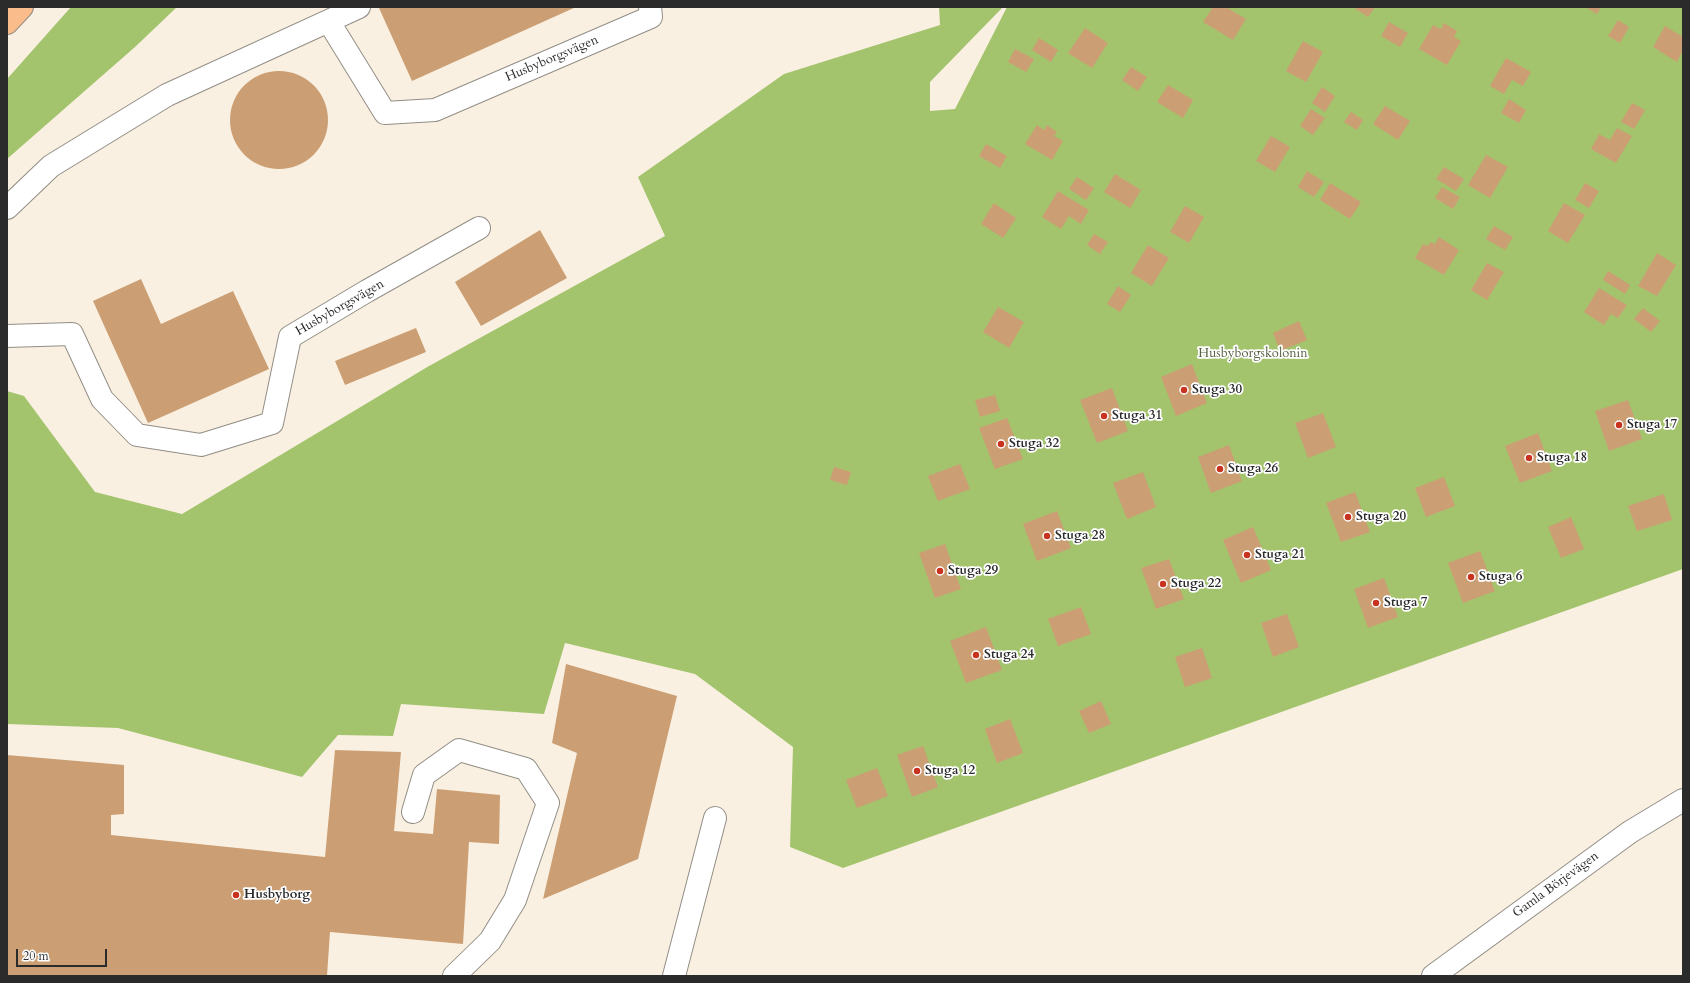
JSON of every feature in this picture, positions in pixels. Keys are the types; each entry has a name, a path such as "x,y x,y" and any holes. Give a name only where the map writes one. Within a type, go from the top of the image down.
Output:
{"main road":[{"path":"7,23 22,7"}],"street":[{"path":"7,208 51,166 167,95 359,7"},
{"name":"Husbyborgsvägen","path":"329,22 385,113 435,110 651,16 650,7"},
{"name":"Husbyborgsvägen","path":"7,336 72,334 102,399 137,435 201,445 272,423 290,338 479,228"},
{"path":"413,812 424,775 459,750 526,769 548,803 515,900 490,941 454,976"},
{"name":"Gamla Börjevägen","path":"1433,976 1630,832 1683,800"},
{"path":"674,976 716,818"}],"green space":[{"path":"71,7 177,7 135,47 7,159 7,79"},
{"name":"Husbyborgskolonin","path":"939,7 1003,7 930,82 930,111 955,109 1007,7 1683,7 1683,569 843,868 790,847 793,747 695,674 565,643 544,714 401,704 393,736 338,735 302,777 118,728 7,724 7,391 24,396 95,492 182,514 429,366 665,236 638,177 784,74 940,25"}],"building":[{"path":"576,7 412,81 379,8"},
{"path":"1213,7 1226,7 1246,19 1233,40 1203,22"},
{"path":"1353,7 1375,7 1368,17"},
{"path":"1585,7 1601,7 1597,14"},
{"path":"1618,20 1629,27 1620,43 1608,36"},
{"path":"1389,22 1408,33 1400,47 1381,36"},
{"path":"1444,23 1457,31 1454,37 1461,41 1447,65 1419,49 1433,25 1441,29"},
{"path":"1665,26 1683,37 1683,50 1677,62 1653,47"},
{"path":"1085,28 1108,43 1092,68 1068,53"},
{"path":"1039,38 1058,50 1051,62 1032,50"},
{"path":"1303,41 1323,52 1306,82 1286,71"},
{"path":"1015,49 1034,59 1026,72 1008,62"},
{"path":"1506,58 1531,72 1523,86 1512,80 1504,94 1490,86"},
{"path":"1131,67 1147,77 1138,91 1122,80"},
{"path":"279,71 298,75 313,86 324,101 328,120 324,139 313,154 298,165 279,169 260,165 245,154 234,139 230,120 234,101 245,86 260,75"},
{"path":"1168,85 1193,100 1183,118 1157,102"},
{"path":"1322,87 1335,96 1325,112 1312,103"},
{"path":"1509,99 1526,110 1519,123 1501,113"},
{"path":"1632,103 1645,110 1634,129 1621,122"},
{"path":"1385,106 1410,121 1398,140 1373,124"},
{"path":"1311,109 1325,118 1313,135 1300,126"},
{"path":"1351,112 1363,120 1357,130 1344,122"},
{"path":"1037,125 1044,130 1047,125 1057,132 1054,136 1063,141 1052,160 1025,144"},
{"path":"1617,128 1632,136 1616,163 1591,149 1599,134 1610,140"},
{"path":"1271,136 1290,147 1275,172 1256,161"},
{"path":"986,144 1007,156 1000,168 979,156"},
{"path":"1486,155 1508,167 1490,198 1468,185"},
{"path":"1444,167 1464,179 1456,191 1436,179"},
{"path":"1307,171 1324,182 1314,197 1298,187"},
{"path":"1115,174 1141,190 1130,208 1104,192"},
{"path":"1077,177 1094,188 1086,200 1069,189"},
{"path":"1330,183 1361,202 1350,219 1320,200"},
{"path":"1585,183 1599,191 1589,208 1575,200"},
{"path":"1442,187 1460,197 1453,209 1435,198"},
{"path":"1058,191 1089,210 1081,224 1069,216 1061,229 1042,217"},
{"path":"994,203 1016,218 1003,238 981,224"},
{"path":"1564,203 1585,215 1568,243 1548,231"},
{"path":"1185,206 1204,217 1189,243 1170,232"},
{"path":"1494,226 1513,237 1505,250 1486,239"},
{"path":"540,230 567,278 481,326 455,282"},
{"path":"1094,234 1108,242 1100,254 1087,245"},
{"path":"1439,237 1459,250 1444,275 1415,258 1423,244 1428,246 1430,242 1435,244"},
{"path":"1148,245 1169,258 1152,286 1131,273"},
{"path":"1657,253 1676,265 1657,296 1638,286"},
{"path":"1487,263 1504,272 1487,300 1471,290"},
{"path":"1608,271 1630,285 1625,294 1603,280"},
{"path":"141,279 161,324 233,291 269,369 148,423 93,301"},
{"path":"1118,286 1131,295 1120,312 1107,304"},
{"path":"1599,288 1627,305 1618,318 1611,314 1604,325 1584,312"},
{"path":"998,307 1024,322 1009,348 983,332"},
{"path":"1643,308 1660,321 1651,332 1634,319"},
{"path":"1299,321 1307,340 1280,351 1273,333"},
{"path":"416,328 426,352 345,385 335,361"},
{"name":"Stuga 30","path":"1192,364 1207,403 1176,416 1161,377"},
{"name":"Stuga 31","path":"1112,388 1128,431 1097,443 1080,400"},
{"path":"995,395 1000,411 980,417 975,400"},
{"name":"Stuga 17","path":"1628,400 1642,439 1609,451 1595,411"},
{"path":"1323,413 1336,447 1308,458 1295,423"},
{"name":"Stuga 32","path":"1007,418 1023,459 995,469 979,428"},
{"name":"Stuga 18","path":"1538,433 1552,471 1520,483 1505,446"},
{"name":"Stuga 26","path":"1229,445 1242,481 1211,493 1198,457"},
{"path":"960,464 970,489 938,501 928,476"},
{"path":"834,467 851,472 847,485 830,480"},
{"path":"1143,472 1156,507 1127,519 1113,483"},
{"path":"1444,477 1455,506 1426,517 1415,488"},
{"name":"Stuga 20","path":"1355,492 1370,532 1341,542 1326,503"},
{"path":"1664,494 1672,520 1637,531 1628,506"},
{"name":"Stuga 28","path":"1057,511 1071,548 1037,561 1023,524"},
{"path":"1571,517 1584,549 1561,558 1548,527"},
{"name":"Stuga 21","path":"1253,527 1271,570 1241,583 1223,540"},
{"name":"Stuga 29","path":"945,544 961,589 935,598 919,553"},
{"name":"Stuga 6","path":"1480,551 1495,591 1463,603 1448,563"},
{"name":"Stuga 22","path":"1169,559 1184,599 1156,609 1141,568"},
{"name":"Stuga 7","path":"1384,578 1398,617 1368,628 1354,589"},
{"path":"1081,607 1091,634 1058,646 1048,619"},
{"path":"1287,614 1299,647 1273,657 1261,623"},
{"name":"Stuga 24","path":"986,627 1002,670 966,683 950,641"},
{"path":"1202,648 1212,678 1185,687 1175,657"},
{"path":"566,664 677,696 638,859 543,899 577,753 552,743"},
{"path":"1101,701 1111,724 1089,733 1079,711"},
{"path":"1010,719 1023,753 997,763 985,729"},
{"name":"Stuga 12","path":"923,746 938,787 912,797 897,755"},
{"name":"Husbyborg","path":"335,750 401,752 394,831 433,834 437,789 500,795 499,844 469,842 463,944 330,932 327,976 7,976 7,755 124,765 124,814 111,815 111,835 325,857"},
{"path":"877,768 888,796 857,808 846,780"}],"place":[{"name":"Stuga 30","path":"1184,390"},
{"name":"Stuga 31","path":"1104,416"},
{"name":"Stuga 17","path":"1619,425"},
{"name":"Stuga 32","path":"1001,444"},
{"name":"Stuga 18","path":"1529,458"},
{"name":"Stuga 26","path":"1220,469"},
{"name":"Stuga 20","path":"1348,517"},
{"name":"Stuga 28","path":"1047,536"},
{"name":"Stuga 21","path":"1247,555"},
{"name":"Stuga 29","path":"940,571"},
{"name":"Stuga 6","path":"1471,577"},
{"name":"Stuga 22","path":"1163,584"},
{"name":"Stuga 7","path":"1376,603"},
{"name":"Stuga 24","path":"976,655"},
{"name":"Stuga 12","path":"917,771"},
{"name":"Husbyborg","path":"236,895"}]}
